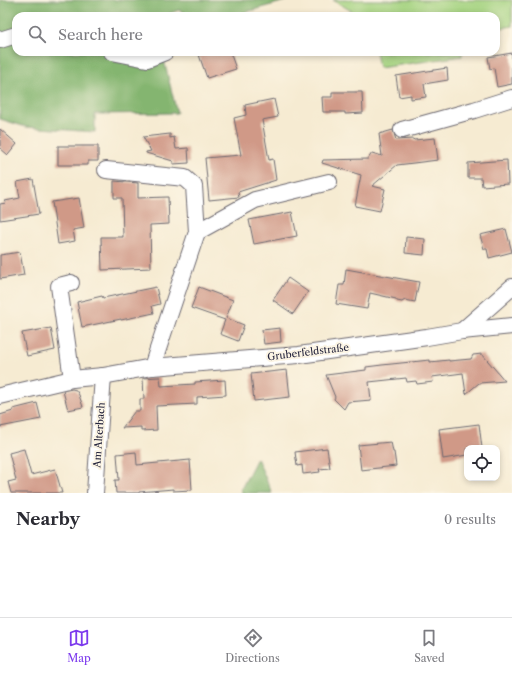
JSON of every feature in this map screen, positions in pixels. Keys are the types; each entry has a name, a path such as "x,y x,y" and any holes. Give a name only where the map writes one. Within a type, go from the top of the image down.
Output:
{"street":[{"path":"0,40 12,36"},
{"path":"132,56 147,59 155,56"},
{"path":"402,130 512,98"},
{"path":"106,170 185,178 194,186 197,232 152,367"},
{"path":"197,232 255,200 329,182"},
{"path":"72,283 59,286 72,379"},
{"path":"462,331 512,286"},
{"path":"462,331 512,326"},
{"name":"Gruberfeldstraße","path":"0,396 72,379 103,376 152,367 299,355 462,331"},
{"name":"Am Alterbach","path":"95,493 103,376"}],"green space":[{"path":"0,0 289,0 246,12 183,12 179,10 174,12 12,12 12,56 163,56 177,113 95,114 95,132 26,127 0,119"},
{"path":"333,0 512,0 512,26 500,28 500,12 353,12"},
{"path":"377,56 462,56 379,68"},
{"path":"257,458 272,493 242,493 241,489"}],"building":[{"path":"512,53 512,84 497,87 494,68 490,69 488,57"},
{"path":"199,56 231,56 236,69 207,78"},
{"path":"447,68 448,80 424,84 426,97 411,99 411,95 399,97 396,76"},
{"path":"332,92 362,92 363,113 345,114 345,112 323,112 322,97 332,97"},
{"path":"274,99 278,117 262,120 269,160 273,159 276,180 238,192 239,197 209,200 205,158 241,155 234,118 246,115 245,105"},
{"path":"0,129 17,144 8,155 0,148"},
{"path":"393,130 396,140 435,138 438,160 397,165 372,186 385,189 380,211 355,206 361,175 322,163 323,160 368,159 372,153 382,156 379,134"},
{"path":"170,134 170,138 174,137 176,149 188,148 189,163 173,164 173,161 146,153 151,151 143,137"},
{"path":"58,146 98,146 98,161 88,161 88,165 58,165"},
{"path":"507,160 508,184 482,186 481,178 468,178 468,163"},
{"path":"33,179 39,214 0,220 0,204 6,203 5,201 20,198 17,182"},
{"path":"114,181 138,183 138,198 168,197 169,224 150,225 151,268 102,270 101,237 123,237 122,198 114,198"},
{"path":"79,198 84,228 73,230 75,241 58,244 52,202"},
{"path":"292,212 297,236 254,244 249,220"},
{"path":"506,229 512,252 489,258 487,249 484,249 480,235"},
{"path":"406,237 425,239 424,255 405,253"},
{"path":"20,252 24,275 0,279 0,255"},
{"path":"346,269 419,282 415,302 405,300 402,302 397,301 396,299 370,293 367,309 336,304 339,285 344,285"},
{"path":"288,278 308,292 293,314 273,300"},
{"path":"156,287 160,304 152,306 154,313 82,327 77,302 102,296 103,298"},
{"path":"199,287 233,300 226,318 244,325 238,341 220,334 225,320 191,308"},
{"path":"51,328 55,350 27,356 22,333"},
{"path":"280,328 281,342 264,344 262,330"},
{"path":"482,354 505,381 479,383 466,394 463,373 432,377 433,382 417,384 416,381 407,382 406,378 369,382 371,400 348,402 344,409 334,399 335,397 326,375 366,370 366,367 382,365 430,360 430,362 471,359 473,355"},
{"path":"287,370 290,397 254,401 251,374"},
{"path":"160,377 161,386 225,380 226,395 197,397 197,404 156,406 157,430 141,431 141,427 122,428 135,411 140,411 140,399 144,399 143,378"},
{"path":"72,389 76,390 83,407 68,410 63,391"},
{"path":"37,403 41,419 0,427 0,415 13,411 13,409"},
{"path":"479,424 482,445 464,445 464,456 443,459 439,429"},
{"path":"391,442 396,466 361,470 358,445"},
{"path":"327,448 330,468 319,469 320,472 303,474 302,465 297,466 295,452"},
{"path":"24,449 31,475 55,469 62,493 11,493 8,482 16,480 9,453"},
{"path":"136,452 137,465 190,460 192,490 173,491 173,489 139,493 116,493 115,480 119,480 117,454"}]}
